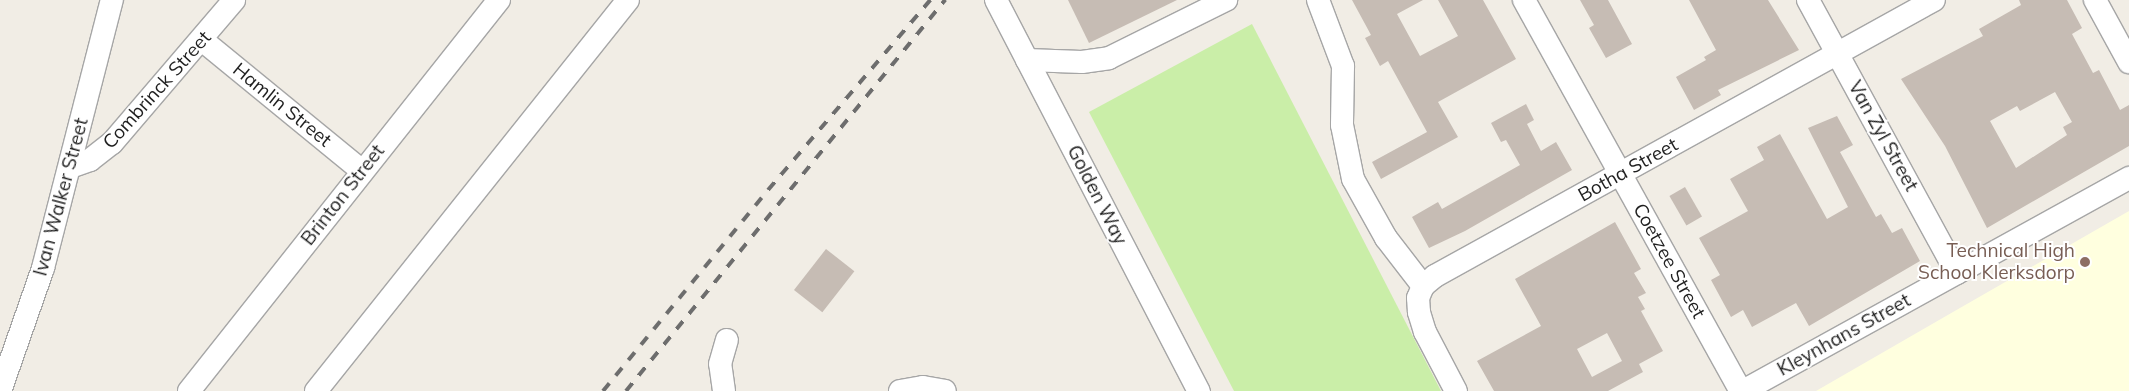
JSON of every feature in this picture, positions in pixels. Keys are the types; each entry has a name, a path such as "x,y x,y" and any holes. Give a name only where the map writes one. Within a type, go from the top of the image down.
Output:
{"street":[{"name":"Ivan Walker Street","path":"0,391 43,268 112,0"},
{"name":"Combrinck Street","path":"70,167 90,160 112,143 202,40 234,0"},
{"name":"Brinton Street","path":"189,391 362,170 499,0"},
{"path":"316,391 628,0"},
{"name":"Golden Way","path":"996,0 1199,391"},
{"path":"1027,60 1082,62 1109,58 1226,0"},
{"path":"1318,0 1343,66 1342,125 1353,179 1386,238 1424,286 1418,298 1421,318 1456,391"},
{"name":"Coetzee Street","path":"1524,0 1742,391"},
{"name":"Van Zyl Street","path":"1808,0 1957,273"},
{"name":"Botha Street","path":"1424,286 1434,276 1934,0"},
{"path":"2095,0 2129,62"},
{"name":"Hamlin Street","path":"202,40 362,170"},
{"name":"Kleynhans Street","path":"1742,391 2129,178"},
{"path":"724,391 720,364 727,340"},
{"path":"900,391 923,387 944,391"}],"shaded area":[{"name":"Technical High School Klerksdorp","path":"2129,211 2129,391 1816,391 1953,312"}],"green space":[{"path":"1252,24 1441,391 1234,391 1089,112"}],"building":[{"path":"1068,0 1177,0 1089,43"},
{"path":"1352,0 1423,0 1397,14 1420,56 1458,36 1438,0 1483,0 1516,59 1438,102 1458,137 1381,179 1372,162 1427,132 1388,61 1380,66 1365,38 1371,35"},
{"path":"1580,0 1608,0 1632,44 1606,58 1589,28 1594,25"},
{"path":"1689,0 1768,0 1799,50 1718,90 1721,95 1694,110 1676,77 1706,60 1704,57 1716,50"},
{"path":"2019,0 2067,0 2082,28 2072,34 2093,73 2099,70 2120,110 2129,105 2129,146 1987,228 1945,146 1901,79 1983,36 1979,29 2021,5","holes":["2055,92 2072,122 2063,127 2067,135 2016,168 1990,121 2017,106 2020,111"]},
{"path":"1526,104 1534,120 1527,124 1541,151 1556,142 1572,170 1465,231 1429,248 1412,217 1438,202 1442,209 1520,165 1506,140 1501,142 1491,123"},
{"path":"1837,116 1853,145 1840,152 1876,217 1881,214 1892,233 1902,228 1920,261 1809,326 1796,303 1752,327 1743,310 1731,317 1711,280 1720,275 1699,238 1748,211 1730,179 1764,160 1757,147 1780,134 1827,219 1848,207 1808,128"},
{"path":"1685,187 1702,216 1686,225 1669,196"},
{"path":"1615,222 1641,269 1634,273 1646,293 1638,297 1645,309 1641,311 1663,351 1639,364 1643,372 1608,391 1494,391 1477,361 1541,326 1515,279","holes":["1607,333 1622,361 1592,377 1577,349"]},
{"path":"826,249 854,271 822,312 794,290"}],"railway":[{"path":"603,391 768,190 930,0"},
{"path":"626,391 945,0"}],"place":[{"name":"Technical High School Klerksdorp","path":"2085,262"}]}
